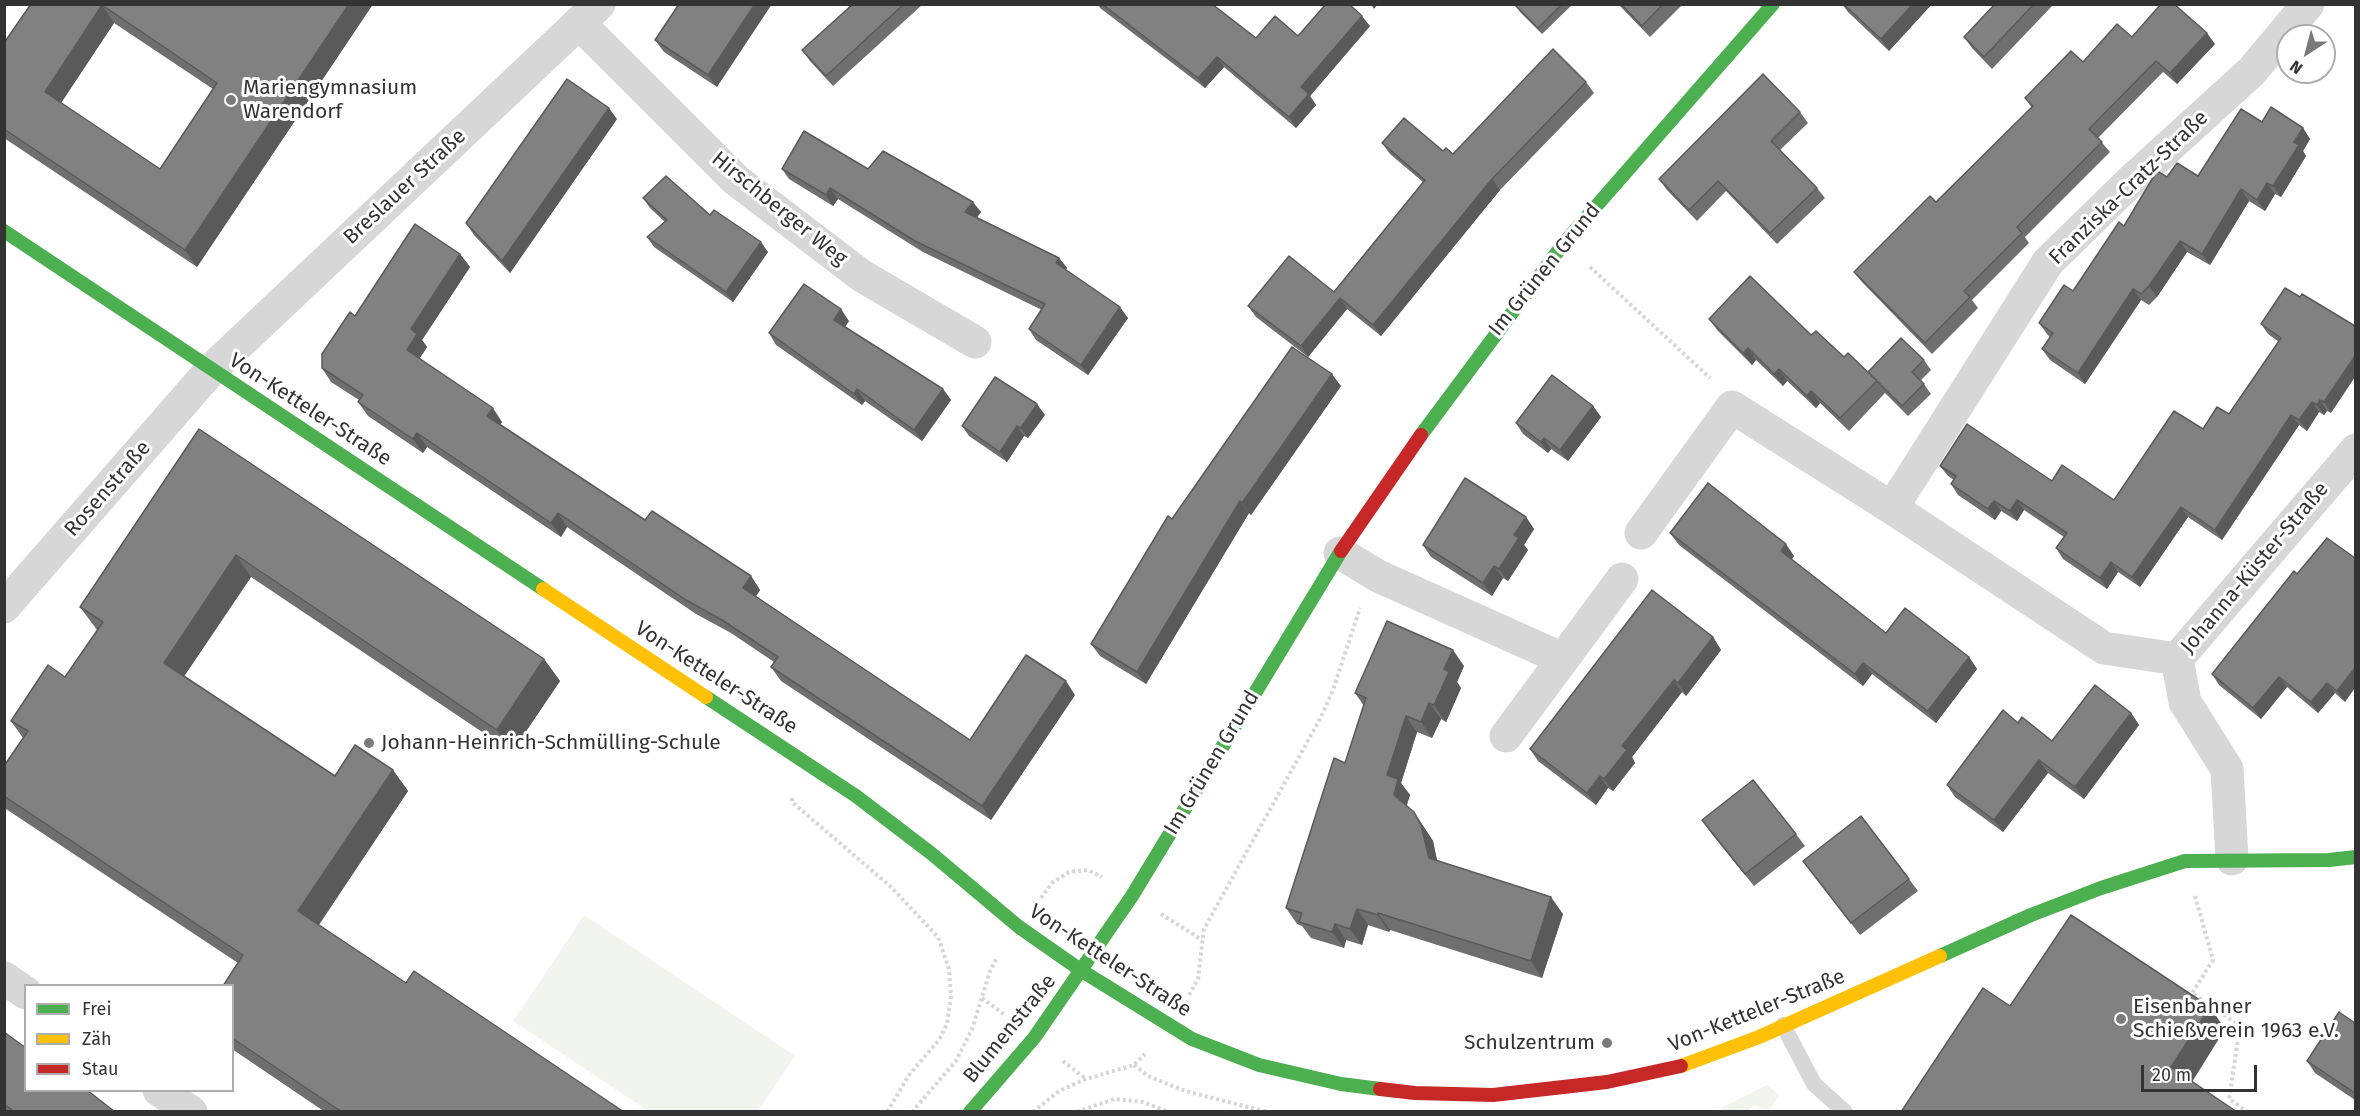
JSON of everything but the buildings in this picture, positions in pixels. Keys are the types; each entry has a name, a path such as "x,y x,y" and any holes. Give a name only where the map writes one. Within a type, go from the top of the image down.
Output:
{"street":[{"name":"Im Grünen Grund","path":"1082,971 1132,896 1340,554 1429,423 1564,243 1773,4"},
{"name":"Franziska-Cratz-Straße","path":"1892,508 2048,262 2129,183 2252,71 2308,4"},
{"name":"Hirschberger Weg","path":"589,14 736,180 862,276 975,342"},
{"name":"Breslauer Straße","path":"211,370 589,14"},
{"name":"Von-Ketteler-Straße","path":"4,231 795,755 901,829 1019,927 1082,971 1167,1024 1217,1050 1258,1065 1341,1084 1495,1103 1659,1073 1700,1061 1784,1026 2031,915 2101,888 2185,861 2232,858 2329,860 2355,857"},
{"name":"Rosenstraße","path":"4,608 211,370"},
{"path":"1641,532 1732,407 1892,508 2104,648 2177,659 2185,702 2227,769 2232,858"},
{"name":"Johanna-Küster-Straße","path":"2177,659 2355,450"},
{"path":"1340,554 1378,576 1563,659"},
{"path":"1506,736 1622,579"},
{"name":"Blumenstraße","path":"970,1112 1034,1038 1082,971"},
{"path":"4,978 24,992"},
{"path":"162,1092 191,1112"}],"lane":[{"path":"1784,1026 1814,1084 1845,1112"}],"path":[{"path":"1564,243 1704,370 1732,407"},
{"path":"1033,1112 1046,1100 1067,1087 1134,1065 1143,1058 1198,979 1202,940 1213,910 1324,710 1337,678 1352,624 1378,576"},
{"path":"795,755 792,802 891,886 931,928 938,937 949,969 951,997 947,1024 939,1040 909,1075 887,1112"},
{"path":"2185,861 2213,960 2192,993 2240,1026 2229,1099 2247,1112"},
{"path":"912,1112 957,1061 972,1029 990,971 1019,927 1052,884 1069,872 1078,869 1097,874 1202,940"},
{"path":"1134,1065 1148,1076 1185,1091 1268,1112"},
{"path":"1077,1112 1114,1100 1143,1102 1169,1112"}],"shaded area":[{"path":"584,915 795,1056 758,1111 648,1111 513,1021"},
{"path":"1767,1085 1780,1095 1768,1111 1754,1105 1748,1111 1715,1111"}],"traffic: fast":[{"path":"1421,435 1564,243 1773,4"},
{"path":"4,231 543,589"},
{"path":"970,1112 1034,1038 1132,896 1341,551"},
{"path":"706,697 856,796 932,854 1019,927 1082,971 1192,1039 1259,1065 1341,1084 1380,1089"},
{"path":"1940,956 2031,915 2101,888 2185,861 2329,860 2356,857"}],"traffic: slow":[{"path":"543,589 706,697"},
{"path":"1681,1066 1759,1037 1940,956"}],"traffic: jam":[{"path":"1341,551 1421,435"},
{"path":"1380,1089 1415,1093 1493,1095 1607,1082 1681,1066"}],"place":[{"name":"Mariengymnasium Warendorf","path":"231,100"},
{"name":"Johann-Heinrich-Schmülling-Schule","path":"369,743"},
{"name":"Eisenbahner Schießverein 1963 e.V.","path":"2121,1019"},
{"name":"Schulzentrum","path":"1607,1043"}]}
